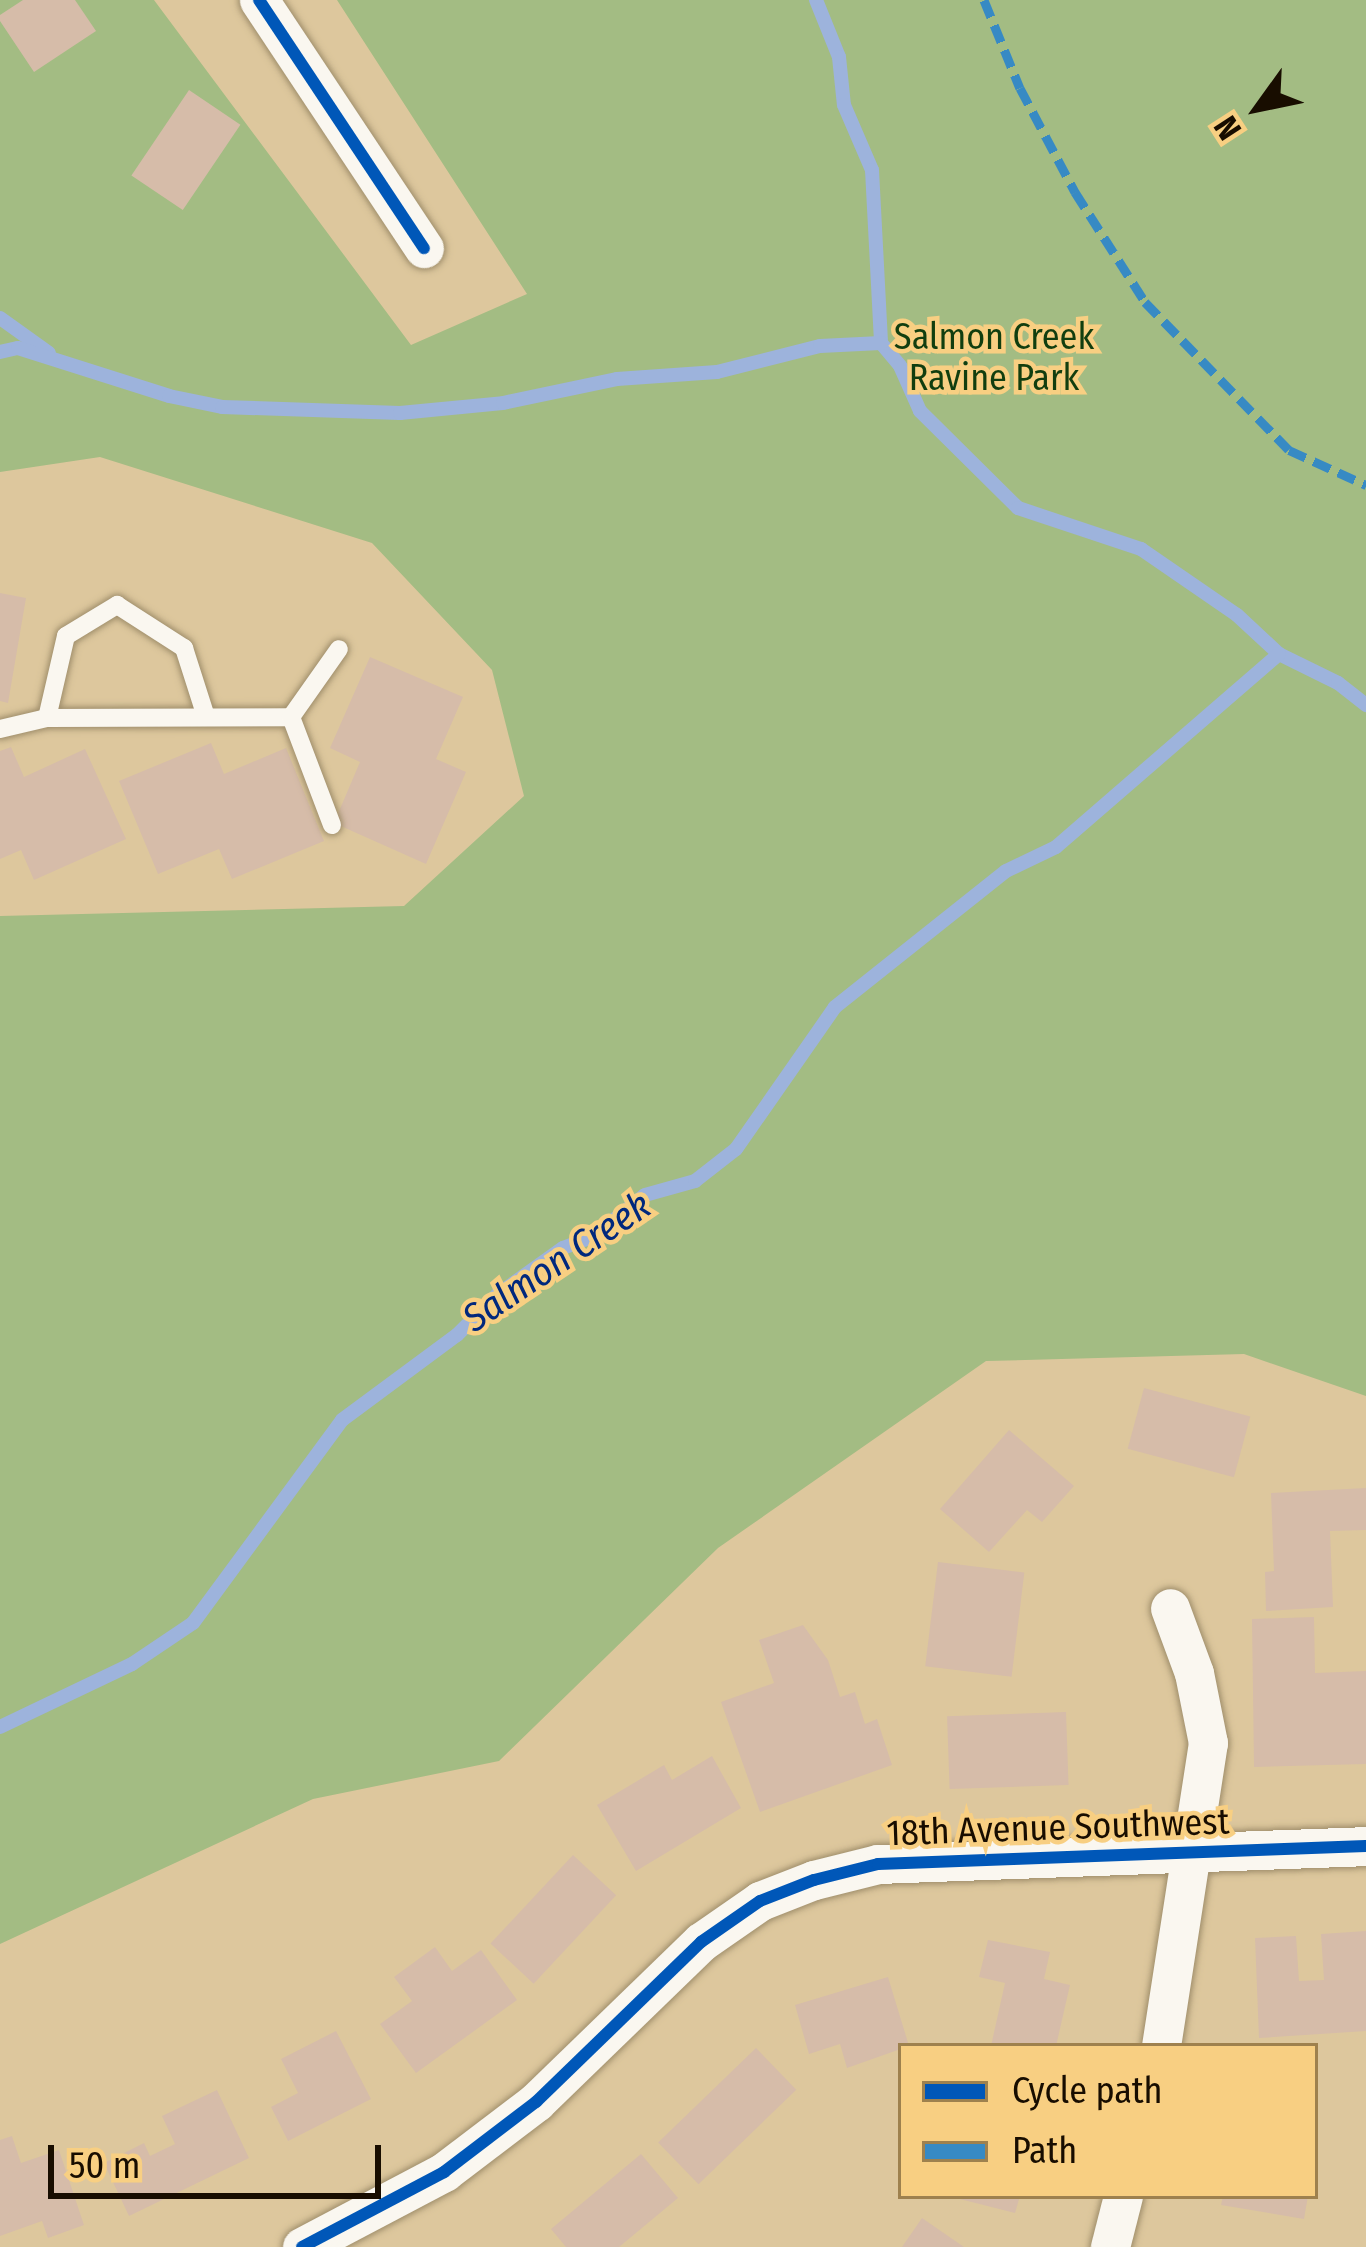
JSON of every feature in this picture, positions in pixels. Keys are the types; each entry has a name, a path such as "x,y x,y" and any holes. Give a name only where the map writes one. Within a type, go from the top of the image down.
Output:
{"street":[{"path":"259,0 424,248"},
{"path":"1162,2043 1208,1743 1193,1673 1170,1608"},
{"name":"18th Avenue Southwest","path":"302,2247 463,2158 536,2102 700,1942 760,1901 878,1864 1366,1846"},
{"path":"1111,2247 1122,2199"}],"lane":[{"path":"47,718 66,636 117,605 184,648 206,717"},
{"path":"291,717 339,649"},
{"path":"0,729 47,718 291,717"},
{"path":"291,717 332,825"}],"green space":[{"name":"Salmon Creek Ravine Park","path":"0,0 154,0 411,345 527,294 337,0 1366,0 1366,1396 1244,1354 986,1361 718,1548 499,1761 313,1799 0,1944 0,916 404,906 524,796 492,670 372,543 100,457 0,472"}],"building":[{"path":"23,0 75,0 96,31 34,72 0,21 0,15"},
{"path":"189,90 240,125 183,210 131,175"},
{"path":"0,593 26,598 8,703 0,701"},
{"path":"370,657 463,697 436,759 466,772 426,864 334,823 360,762 330,748"},
{"path":"211,743 224,774 286,748 324,841 232,879 219,849 158,874 119,781"},
{"path":"11,747 24,777 85,749 126,839 34,880 21,850 0,859 0,751"},
{"path":"1144,1388 1250,1416 1234,1477 1128,1449"},
{"path":"1009,1430 1074,1486 1042,1522 1027,1510 989,1552 940,1509"},
{"path":"1366,1488 1366,1530 1330,1531 1333,1607 1266,1611 1265,1572 1274,1571 1271,1493"},
{"path":"938,1562 1024,1573 1012,1677 925,1666"},
{"path":"1314,1617 1315,1673 1366,1671 1366,1764 1254,1767 1252,1619"},
{"path":"803,1625 828,1660 840,1697 855,1692 865,1724 877,1719 892,1765 760,1812 721,1702 774,1683 759,1640"},
{"path":"1066,1712 1069,1785 950,1789 947,1716"},
{"path":"712,1756 741,1808 636,1871 597,1805 664,1765 672,1780"},
{"path":"573,1855 616,1895 534,1984 490,1943"},
{"path":"1366,1931 1366,2031 1259,2038 1255,1938 1296,1936 1299,1981 1324,1980 1321,1934"},
{"path":"988,1940 1050,1952 1044,1979 1070,1985 1057,2043 992,2043 1005,1983 979,1977"},
{"path":"435,1947 452,1971 481,1950 517,2000 416,2073 380,2024 412,2001 394,1977"},
{"path":"888,1977 908,2043 898,2043 898,2050 847,2068 840,2044 809,2054 795,2005"},
{"path":"336,2031 371,2099 288,2141 271,2107 298,2093 281,2059"},
{"path":"756,2048 796,2090 698,2184 658,2142"},
{"path":"217,2090 249,2158 129,2216 104,2163 144,2143 150,2156 175,2144 162,2116"},
{"path":"12,2136 21,2163 59,2150 84,2225 48,2238 42,2221 0,2236 0,2140"},
{"path":"641,2154 678,2198 619,2247 566,2247 551,2229"},
{"path":"960,2199 1019,2199 1015,2213"},
{"path":"1222,2199 1307,2199 1304,2219 1221,2205"},
{"path":"922,2218 964,2247 902,2247"}],"waterway":[{"name":"Salmon Creek","path":"816,0 839,57 844,105 872,170 881,343 900,366 920,411 1018,508 1141,549 1237,615 1279,654 1338,683 1366,705"},
{"path":"0,318 49,353"},
{"path":"0,352 18,348 169,396 222,407 400,413 503,403 617,379 717,372 820,346 881,343"},
{"name":"Salmon Creek","path":"0,1727 132,1664 193,1623 342,1420 563,1248 594,1236 645,1195 695,1181 736,1149 835,1007 1006,871 1056,847 1279,654"}],"marked path":[{"path":"984,0 1020,88 1075,192 1145,302 1289,450 1366,485"}],"cycle path":[{"path":"259,0 424,248"},
{"path":"302,2247 444,2172 536,2102 701,1942 760,1901 814,1880 878,1864 1366,1846"}]}
